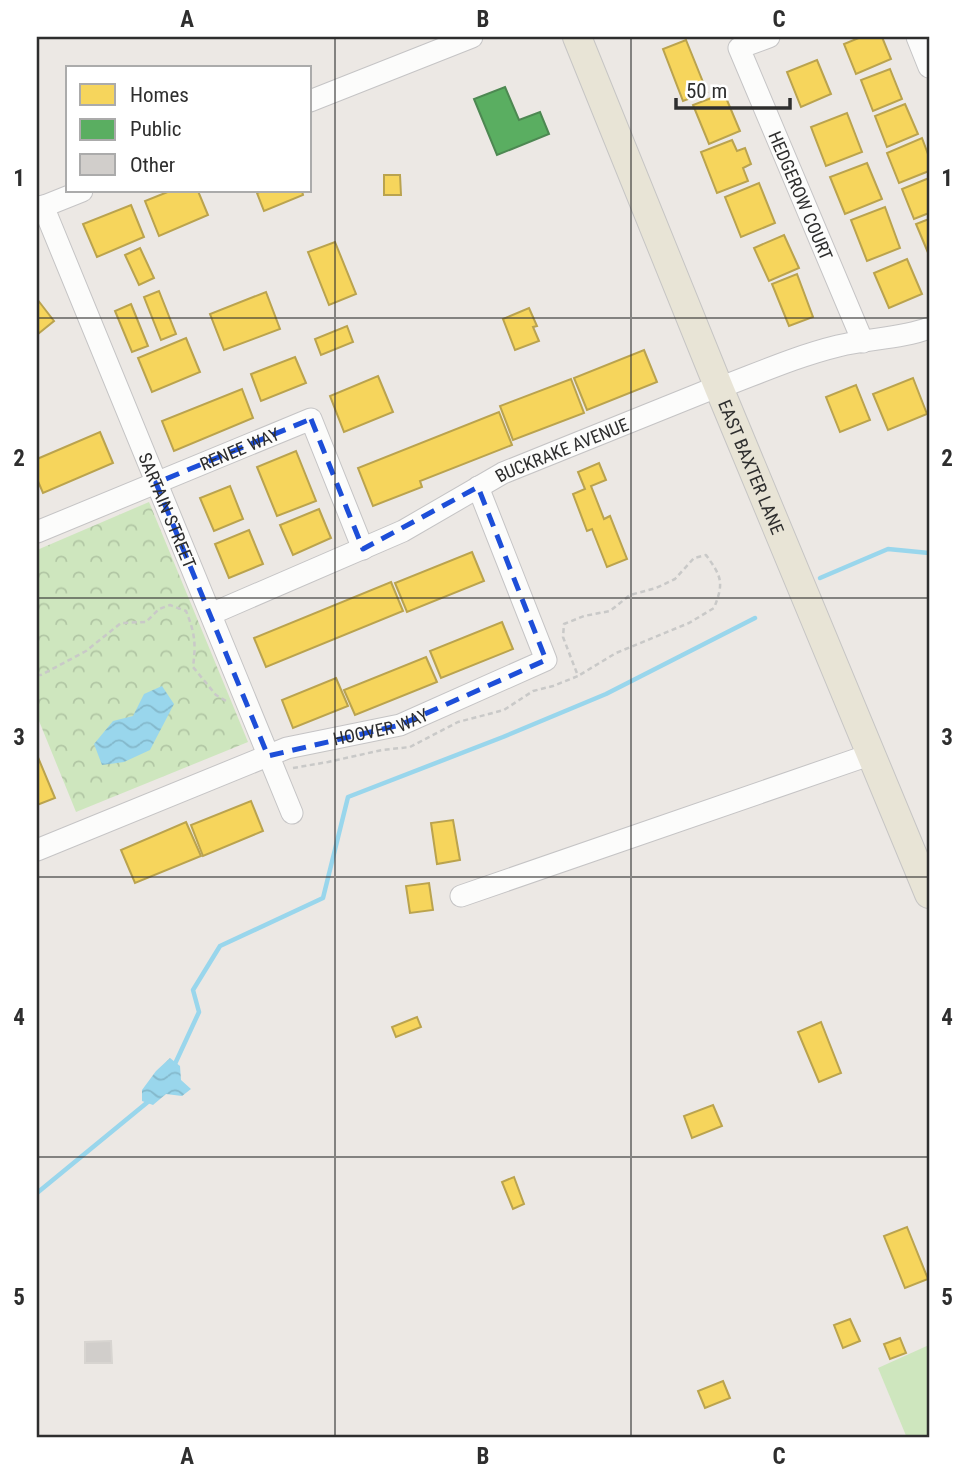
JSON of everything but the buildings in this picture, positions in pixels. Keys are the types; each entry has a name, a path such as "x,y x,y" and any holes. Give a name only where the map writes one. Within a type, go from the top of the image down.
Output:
{"main road":[{"name":"EAST BAXTER LANE","path":"577,37 929,894"}],"street":[{"path":"312,100 472,37"},
{"name":"HEDGEROW COURT","path":"769,37 739,48 863,342"},
{"path":"916,37 929,67"},
{"path":"40,208 80,192"},
{"name":"SARTAIN STREET","path":"40,208 292,813"},
{"name":"BUCKRAKE AVENUE","path":"211,614 403,531 503,473 714,388 807,354 929,328"},
{"name":"RENEE WAY","path":"37,532 311,419 363,550"},
{"name":"HOOVER WAY","path":"37,850 286,748 400,725 546,660 478,487"},
{"path":"461,896 872,754"}],"path":[{"path":"37,676 86,651 121,623 146,622 159,609 170,605 186,611 194,631 196,649 193,667 216,695 232,704"}],"highlighted area":[{"path":"311,419 363,549 478,487 546,660 400,725 268,756 156,483"}],"green space":[{"path":"149,502 248,742 76,812 37,716 37,550"},
{"path":"929,1345 929,1438 907,1438 878,1368"}],"water":[{"path":"162,686 174,704 150,750 124,762 102,765 94,744 113,721 133,716 144,694"},
{"path":"170,1058 180,1066 181,1080 191,1089 182,1096 166,1094 153,1105 142,1101 142,1090"}],"waterway":[{"path":"820,578 888,549 929,553"},
{"path":"174,1066 199,1012 193,990 220,946 323,898 348,797 606,694 755,618"},
{"path":"37,1193 149,1101"}]}
